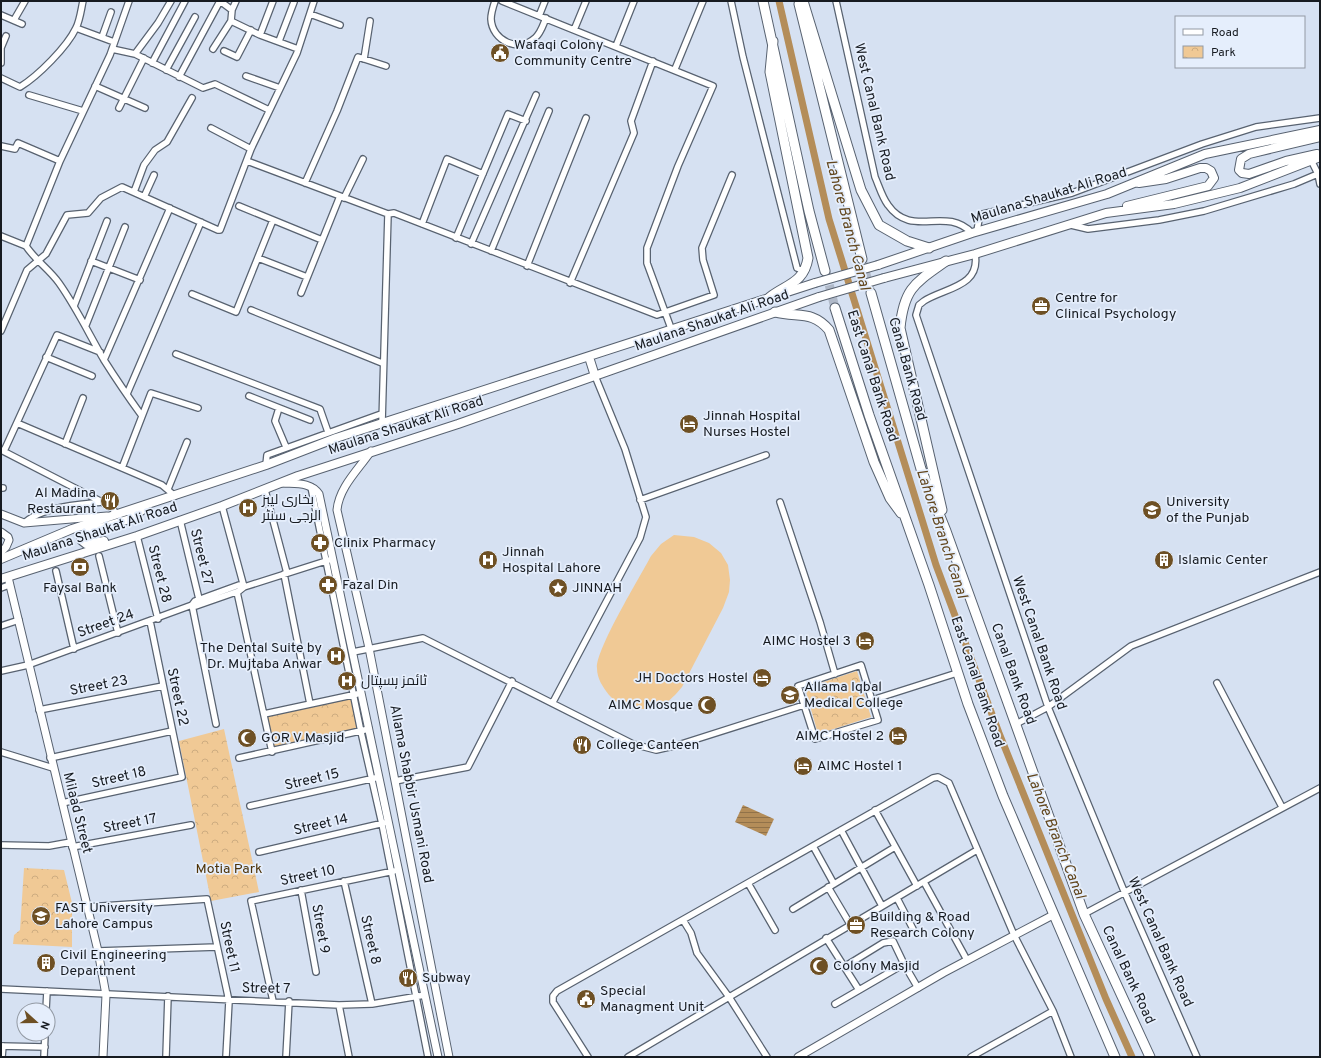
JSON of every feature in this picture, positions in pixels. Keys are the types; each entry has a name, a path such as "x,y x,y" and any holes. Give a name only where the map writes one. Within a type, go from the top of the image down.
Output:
{"highway":[{"path":"763,1 773,41 809,211 825,271"},
{"path":"798,1 862,259"},
{"path":"804,1 861,190 875,218 879,225 907,241 929,248"},
{"path":"770,297 782,288 798,281 805,271 808,258 770,72 773,41"},
{"path":"946,261 919,281 908,293 903,307 900,328 932,462 946,531"},
{"name":"Canal Bank Road","path":"871,293 921,470 946,531 1084,914 1150,1057"},
{"name":"East Canal Bank Road","path":"835,308 869,415 906,519 957,673 1003,796 1115,1057"},
{"path":"775,312 789,316 808,315 822,322 829,330 874,462 890,498 906,519"}],"main road":[{"name":"Maulana Shaukat Ali Road","path":"1,559 72,529 266,465 336,438 589,358 770,297 785,294 816,283 878,265 974,232 1107,194 1205,154 1320,130"},
{"path":"1320,137 1249,154 1241,159 1239,170 1242,173 1249,174 1286,161 1320,153"},
{"path":"1112,212 1174,204 1230,190 1255,183 1320,157"},
{"path":"946,261 975,254 1071,225 1112,212 1125,206 1208,186 1214,178 1211,171 1204,168 1166,179 1135,183"},
{"name":"Maulana Shaukat Ali Road","path":"6,580 222,506 298,476 371,451 458,424 819,297 946,261"},
{"path":"589,358 595,376"},
{"name":"Allama Shabbir Usmani Road","path":"371,451 345,488 339,500 337,510 369,648 450,1057"},
{"name":"Allama Shabbir Usmani Road","path":"282,483 311,487 319,494 330,560 353,652 369,729 375,778 438,1057"},
{"path":"128,538 123,537 86,544 81,540 87,532 130,519 151,504"},
{"path":"1,514 24,523 85,516 113,515"},
{"path":"1,532 8,537 9,540 6,547 1,552"},
{"name":"Milaad Street","path":"6,580 19,620 50,758 98,951 106,995 103,1057"},
{"path":"800,1056 967,960 1053,914"}],"street":[{"path":"14,20 25,1"},
{"path":"1,78 16,86 23,85 56,56 67,43 76,28 83,1"},
{"path":"26,246 60,161 112,48 129,1"},
{"path":"135,54 158,23 171,1"},
{"path":"152,63 185,1"},
{"path":"179,76 220,1 232,10"},
{"path":"213,49 231,21 232,10 236,1"},
{"path":"260,35 273,1"},
{"path":"1,332 27,270 40,261 46,254 68,215 88,213 101,198 122,187 218,230 222,227 246,160 298,48 314,1"},
{"path":"495,1 491,20 494,30 501,39 510,44 520,45 529,42 536,37 546,18"},
{"path":"502,1 675,69 713,86 678,166 647,248 646,263 672,331"},
{"path":"539,16 545,1"},
{"path":"574,30 586,1"},
{"path":"616,46 634,1"},
{"path":"675,69 703,1"},
{"path":"731,1 743,57 798,268 805,271"},
{"name":"West Canal Bank Road","path":"836,1 875,177 884,200 894,212 907,220 914,222 950,220 974,232"},
{"path":"279,41 294,2"},
{"path":"102,37 111,12"},
{"path":"310,14 340,25"},
{"path":"1,15 22,24"},
{"path":"166,70 195,17"},
{"path":"231,21 260,35 298,48"},
{"path":"364,59 370,21"},
{"path":"76,28 114,42"},
{"path":"224,51 237,57 251,30"},
{"path":"1,63 1,48 6,36"},
{"path":"112,48 135,54 203,88 215,84 269,110"},
{"path":"305,183 337,111 358,57 386,66"},
{"path":"119,108 144,58"},
{"path":"570,283 634,134 631,122 653,61"},
{"path":"246,76 280,88"},
{"path":"94,86 145,108"},
{"path":"29,95 83,111"},
{"path":"471,244 526,121 536,95"},
{"path":"134,192 144,165 155,150 167,142 192,98"},
{"path":"491,251 549,111"},
{"path":"456,238 508,114 526,121"},
{"path":"527,266 586,118"},
{"path":"974,232 979,218 983,214 1072,193 1202,144 1256,127 1320,118"},
{"path":"211,128 251,149"},
{"path":"1,146 15,149 18,143 60,161"},
{"path":"301,293 322,240 342,197 363,159"},
{"path":"422,224 447,159 483,174"},
{"path":"246,160 388,214 394,213 657,316 714,295 703,260 702,248 732,175"},
{"path":"1311,160 1319,173 1320,184"},
{"path":"1071,225 1088,229 1159,220 1204,211 1294,184 1319,173"},
{"path":"144,197 154,175"},
{"path":"239,206 322,240"},
{"path":"104,360 170,208"},
{"path":"382,423 382,363 388,214"},
{"path":"192,294 236,312 273,220"},
{"path":"74,306 107,221"},
{"path":"127,394 201,222"},
{"path":"86,325 125,227"},
{"path":"1,236 26,246 32,256 40,261 58,282 86,325 104,360 142,416"},
{"name":"West Canal Bank Road","path":"975,254 976,262 974,270 966,281 924,301 919,305 916,315 1048,707 1124,891 1197,1057"},
{"path":"258,258 307,277"},
{"path":"92,261 140,280"},
{"path":"251,310 382,363"},
{"path":"100,352 56,335 17,423 2,450 102,502 113,509 113,515"},
{"path":"176,354 320,409 328,432"},
{"path":"46,357 92,376"},
{"path":"553,702 640,538 646,517 625,449 595,376"},
{"path":"122,468 151,393 198,408"},
{"path":"249,396 310,420"},
{"path":"64,444 83,398"},
{"path":"279,408 275,421 286,447"},
{"path":"266,465 267,455 381,414"},
{"path":"17,423 168,488 175,496"},
{"path":"168,488 188,442"},
{"path":"640,500 766,455"},
{"path":"265,490 285,573 310,704"},
{"path":"24,523 32,516 45,512 102,502"},
{"path":"780,502 820,622 835,674"},
{"path":"222,506 244,587"},
{"name":"Street 27","path":"180,520 199,599"},
{"name":"Street 28","path":"137,536 158,619"},
{"path":"99,556 118,633"},
{"path":"330,560 361,732 375,778"},
{"name":"Street 24","path":"192,605 196,606 236,592 244,587 330,560"},
{"path":"56,571 74,648"},
{"path":"1016,724 1048,707 1131,646 1320,572"},
{"path":"1,588 6,580"},
{"name":"Street 24","path":"1,671 28,665 158,619 192,605 199,599 239,586 244,587"},
{"path":"236,592 272,752"},
{"path":"192,605 216,724"},
{"path":"1,626 19,620"},
{"name":"Street 22","path":"150,621 182,776"},
{"path":"353,652 423,638 512,681 633,744 656,750 678,745 804,705"},
{"path":"861,665 872,700 878,720 815,739 798,686 861,665"},
{"path":"872,700 957,673"},
{"path":"395,781 468,767 512,681"},
{"path":"1217,683 1282,807"},
{"name":"Street 23","path":"39,710 163,686"},
{"path":"264,714 361,693"},
{"path":"239,758 272,752 369,729"},
{"path":"50,758 172,731"},
{"path":"1,752 53,768"},
{"name":"Street 18","path":"62,803 182,776"},
{"name":"Street 15","path":"250,806 375,778"},
{"path":"588,1057 553,1002 553,996 557,991 932,778 944,779 949,784 1014,936 1053,1011 1071,1057"},
{"path":"1084,914 1124,891 1320,788"},
{"path":"875,810 917,886"},
{"name":"Street 14","path":"259,852 385,823"},
{"name":"Street 17","path":"1,845 72,845 192,824"},
{"path":"841,830 860,868 882,906"},
{"path":"813,846 850,924"},
{"path":"794,909 895,847"},
{"path":"628,1057 826,938 978,850"},
{"path":"395,871 415,998 428,1057"},
{"name":"Street 10","path":"273,1001 251,902 301,890 395,871"},
{"name":"Street 8","path":"344,881 372,1004"},
{"path":"924,882 967,960"},
{"path":"748,883 775,930"},
{"name":"Street 9","path":"301,890 316,972"},
{"name":"Street 11","path":"87,907 207,898 229,1000 226,1057"},
{"path":"897,898 913,929"},
{"path":"683,920 691,933 697,953 729,997 767,1057"},
{"path":"826,938 859,990"},
{"path":"844,967 883,943 893,941 918,988"},
{"path":"98,951 217,947"},
{"path":"835,1004 904,964"},
{"name":"Street 7","path":"1,989 340,1005 372,1004 415,998 425,995"},
{"path":"46,1002 47,991"},
{"path":"166,1057 168,996"},
{"path":"286,1057 289,1002"},
{"path":"340,1005 349,1057"},
{"path":"971,1057 1053,1011"},
{"path":"44,1042 44,1057"},
{"path":"345,1057 346,1044"},
{"path":"2,1057 2,1046 44,1047"}],"green space":[{"path":"674,535 694,537 709,543 721,553 728,565 730,580 729,592 723,608 682,687 677,693 667,702 657,707 644,709 629,708 621,705 609,695 603,686 597,672 599,659 603,645 651,556 661,544"},
{"path":"857,671 871,717 818,734 805,688"},
{"path":"352,698 358,731 274,749 267,716"},
{"name":"Motia Park","path":"224,729 259,892 211,901 179,741"},
{"path":"24,868 64,870 72,903 72,947 13,944 14,935 20,930"}],"shaded area":[{"path":"743,805 774,819 766,836 735,822"}],"waterway":[{"name":"Lahore Branch Canal","path":"779,1 829,219 936,565 999,733 1106,999 1132,1057"}],"tunnel":[{"path":"862,259 871,293"},
{"path":"826,272 835,308"}],"place":[{"name":"Wafaqi Colony Community Centre","path":"500,53"},
{"name":"Centre for Clinical Psychology","path":"1041,306"},
{"name":"Jinnah Hospital Nurses Hostel","path":"689,424"},
{"name":"Al Madina Restaurant","path":"110,501"},
{"name":"بخاری لیبز الرجی سنٹر","path":"248,508"},
{"name":"University of the Punjab","path":"1152,510"},
{"name":"Clinix Pharmacy","path":"320,543"},
{"name":"Jinnah Hospital Lahore","path":"488,560"},
{"name":"Islamic Center","path":"1164,560"},
{"name":"Faysal Bank","path":"80,567"},
{"name":"Fazal Din","path":"328,585"},
{"name":"JINNAH","path":"558,588"},
{"name":"AIMC Hostel 3","path":"865,641"},
{"name":"The Dental Suite by Dr. Mujtaba Anwar","path":"336,656"},
{"name":"JH Doctors Hostel","path":"762,678"},
{"name":"ٹائمز ہسپتال","path":"347,681"},
{"name":"Allama Iqbal Medical College","path":"790,695"},
{"name":"AIMC Mosque","path":"707,705"},
{"name":"AIMC Hostel 2","path":"898,736"},
{"name":"GOR V Masjid","path":"247,738"},
{"name":"College Canteen","path":"582,745"},
{"name":"AIMC Hostel 1","path":"803,766"},
{"name":"FAST University Lahore Campus","path":"41,916"},
{"name":"Building & Road Research Colony","path":"856,925"},
{"name":"Civil Engineering Department","path":"46,963"},
{"name":"Colony Masjid","path":"819,966"},
{"name":"Subway","path":"408,978"},
{"name":"Special Managment Unit","path":"586,999"}]}
